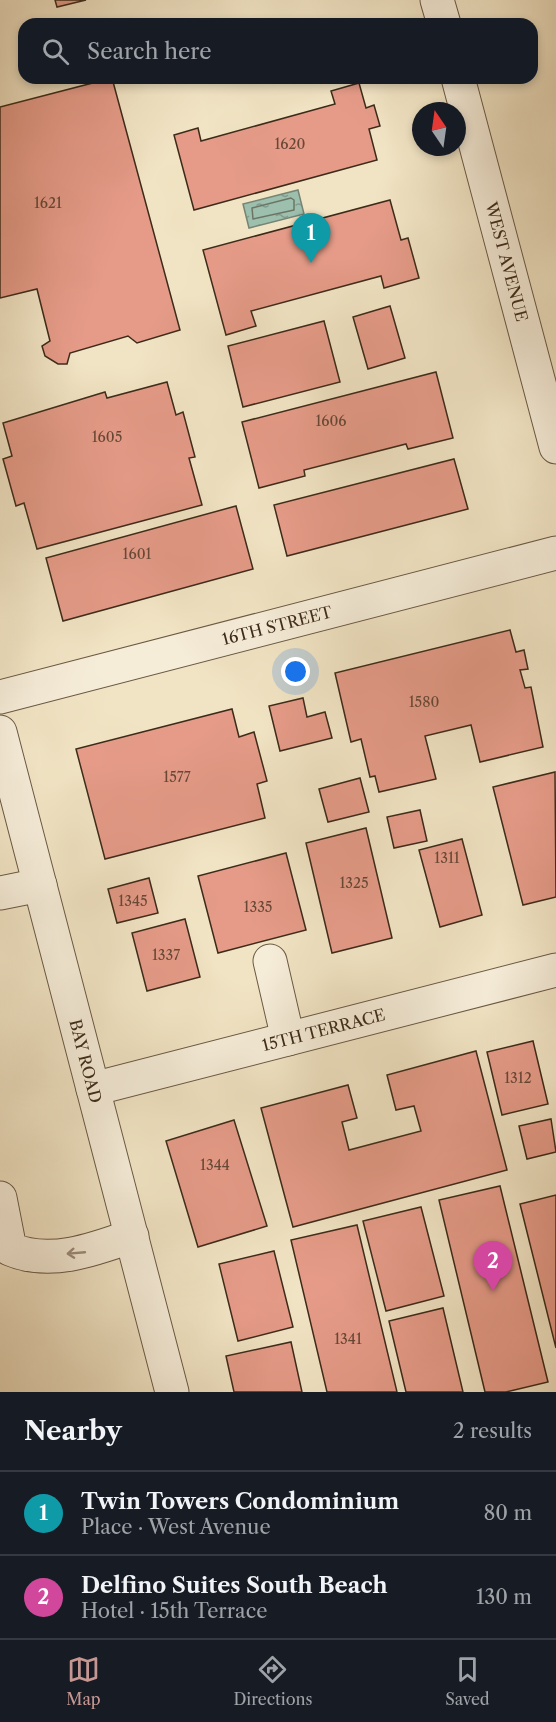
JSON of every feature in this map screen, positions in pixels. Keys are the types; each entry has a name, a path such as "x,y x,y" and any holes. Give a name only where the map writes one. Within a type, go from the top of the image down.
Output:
{"street":[{"path":"437,0 442,18"},
{"name":"WEST AVENUE","path":"460,84 556,447"},
{"name":"16TH STREET","path":"0,697 556,553"},
{"name":"BAY ROAD","path":"0,732 172,1392"},
{"path":"0,893 40,885"},
{"path":"270,961 288,1039"},
{"name":"15TH TERRACE","path":"93,1089 556,970"},
{"path":"0,1198 10,1249 28,1257 85,1253 132,1236"}],"water":[{"path":"298,190 304,214 249,228 243,204"}],"building":[{"path":"55,0 86,0 57,7"},
{"path":"89,84 114,84 180,330 137,343 128,336 70,353 67,364 58,364 45,356 42,346 50,341 37,289 0,298 0,107"},
{"path":"359,84 366,108 374,105 380,126 369,129 377,160 194,210 174,135 198,128 201,141 335,104 331,91"},
{"path":"390,200 401,240 408,238 419,278 384,288 381,276 251,311 256,326 226,335 203,250"},
{"path":"390,306 405,358 368,369 353,317"},
{"path":"324,321 340,382 243,407 228,346"},
{"path":"436,372 453,438 408,449 406,444 304,470 305,476 259,488 242,422"},
{"path":"167,382 176,415 183,412 195,457 189,458 202,505 37,549 24,503 16,506 3,459 12,456 3,423 105,392 107,398"},
{"path":"454,459 468,509 287,556 274,505"},
{"path":"236,506 253,569 63,621 46,558"},
{"path":"510,630 516,652 524,650 528,669 520,670 525,688 531,687 543,747 480,762 471,725 425,736 436,779 379,792 375,776 370,777 361,739 351,742 335,673"},
{"path":"303,698 307,717 325,712 332,738 280,751 269,706"},
{"path":"232,709 239,737 254,732 267,781 257,784 265,818 105,859 76,749"},
{"path":"555,772 556,897 523,905 493,787"},
{"path":"360,778 369,812 328,822 319,789"},
{"path":"420,810 427,841 394,848 387,817"},
{"path":"366,828 392,938 332,953 306,843"},
{"path":"462,839 482,915 440,927 419,850"},
{"path":"286,853 306,930 218,953 198,876"},
{"path":"149,878 158,913 117,923 108,889"},
{"path":"185,919 200,977 147,991 132,933"},
{"path":"533,1041 548,1104 502,1115 487,1052"},
{"path":"476,1051 507,1170 293,1227 261,1108 348,1085 357,1118 342,1122 349,1150 421,1131 414,1106 396,1110 387,1075"},
{"path":"551,1119 556,1152 527,1159 519,1126"},
{"path":"234,1120 267,1226 198,1247 166,1141"},
{"path":"500,1186 548,1382 506,1392 485,1392 439,1200"},
{"path":"556,1195 556,1348 520,1204"},
{"path":"421,1207 444,1296 386,1311 363,1221"},
{"path":"357,1225 397,1392 327,1392 291,1240"},
{"path":"274,1251 293,1327 238,1341 219,1264"},
{"path":"443,1308 463,1392 406,1392 389,1321"},
{"path":"291,1342 302,1392 234,1392 226,1356"}],"place":[{"name":"Twin Towers Condominium","path":"311,263"},
{"name":"Delfino Suites South Beach","path":"493,1291"}]}
